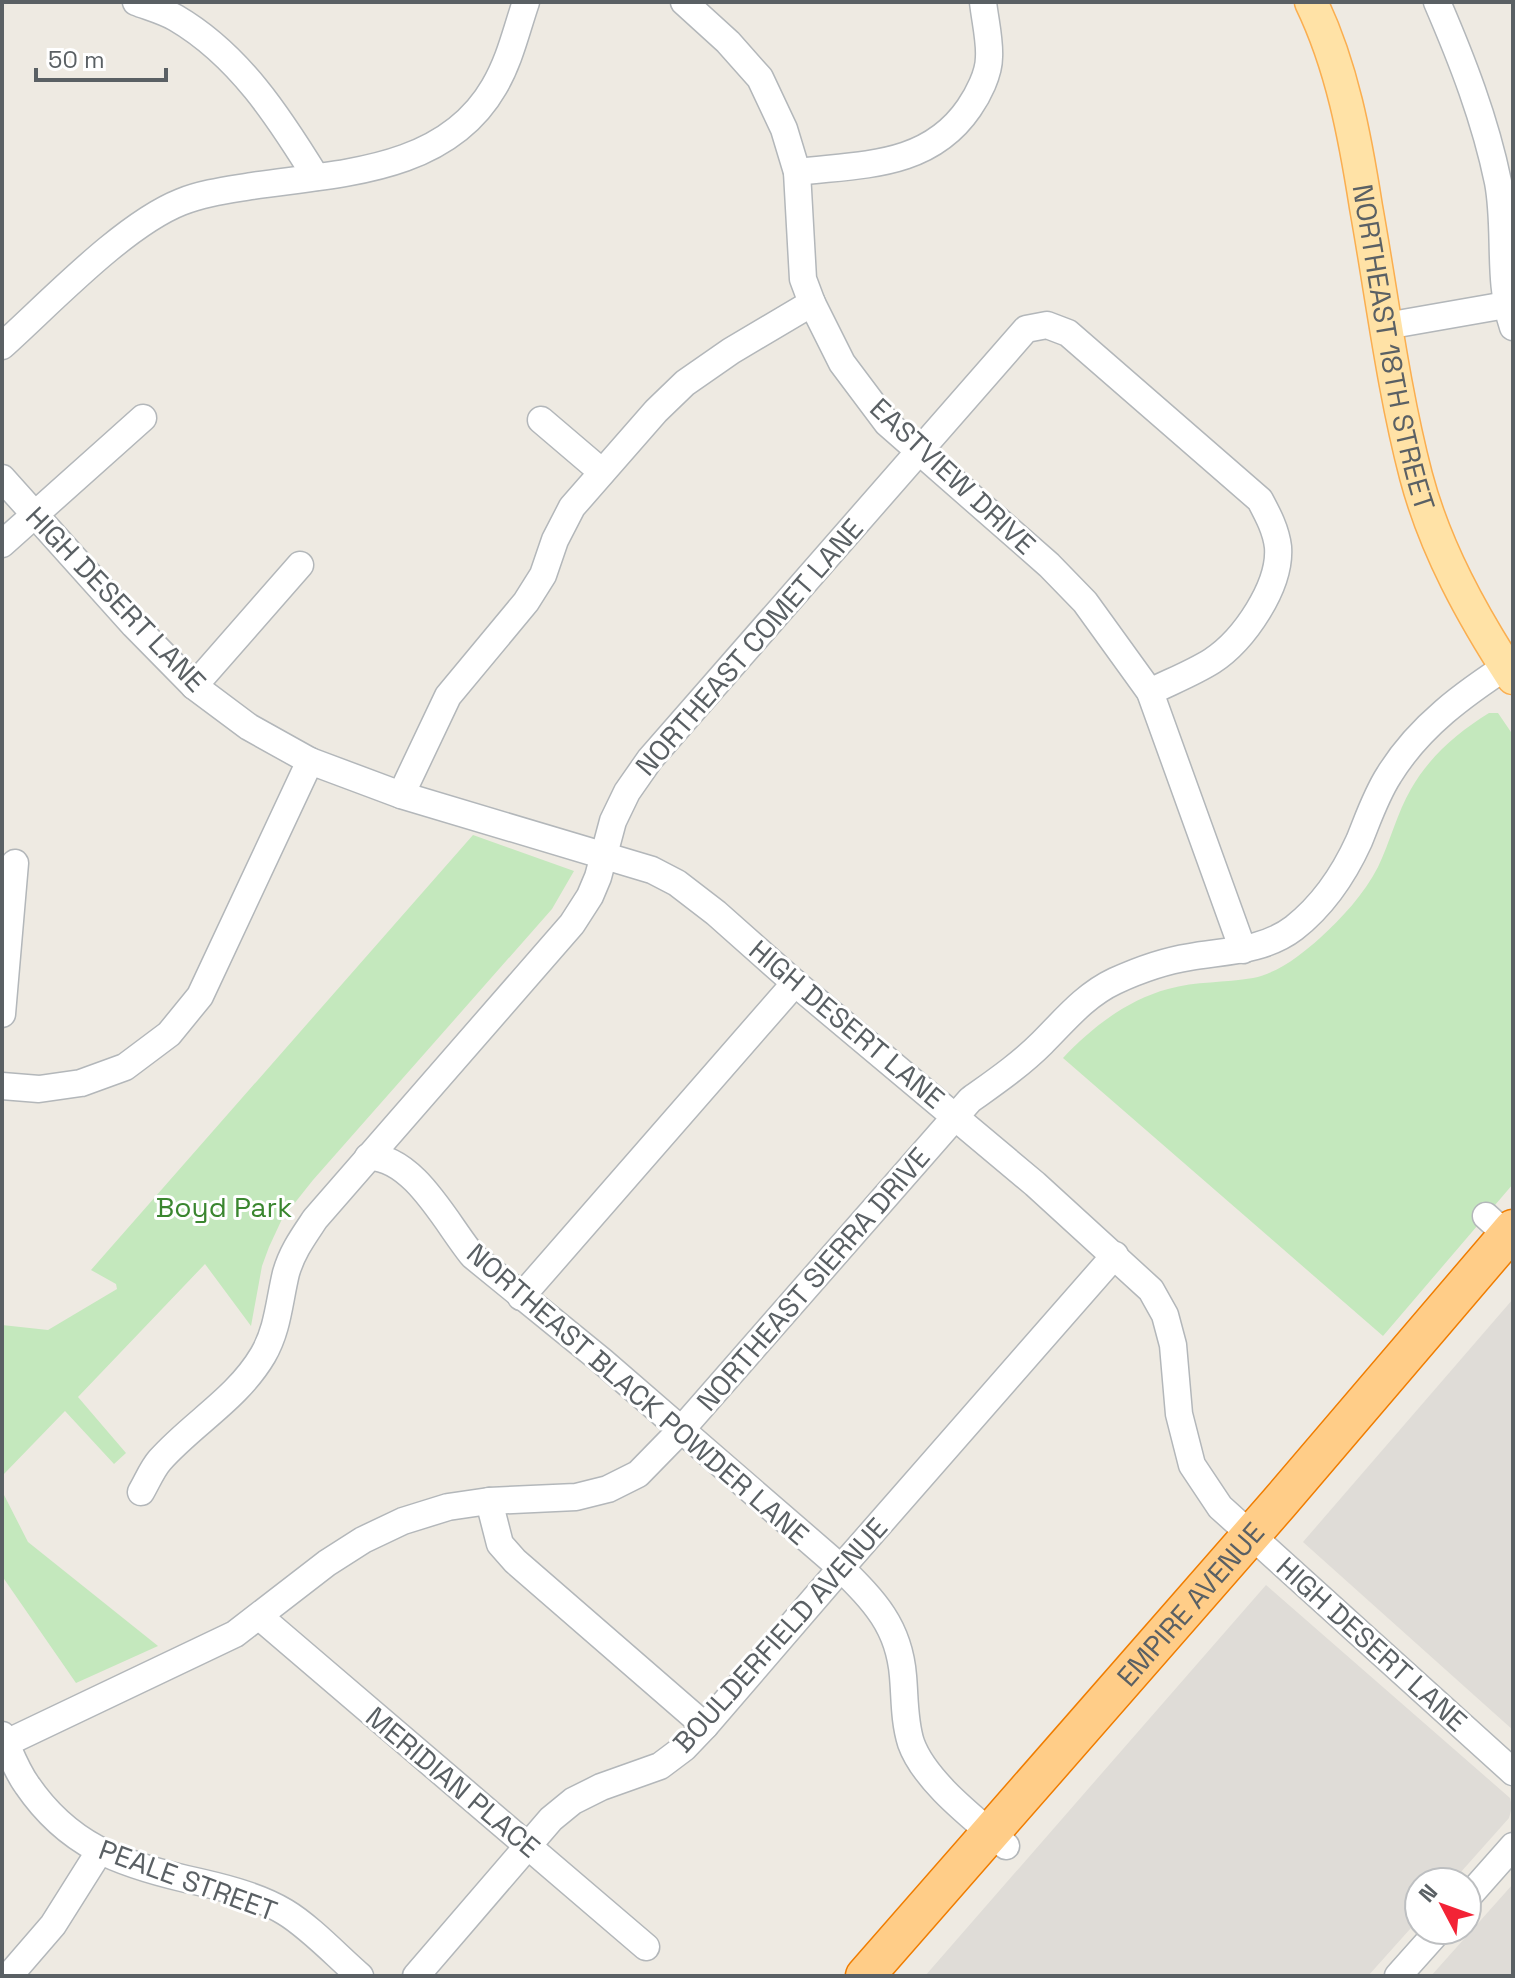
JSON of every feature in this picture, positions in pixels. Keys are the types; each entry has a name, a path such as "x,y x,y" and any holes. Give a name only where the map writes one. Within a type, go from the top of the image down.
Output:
{"highway":[{"name":"EMPIRE AVENUE","path":"865,1976 999,1839 1258,1543 1461,1324 1473,1296 1502,1263 1504,1238"},
{"name":"EMPIRE AVENUE","path":"1258,1543 1504,1238"},
{"name":"EMPIRE AVENUE","path":"892,1976 999,1839"}],"main road":[{"name":"NORTHEAST 18TH STREET","path":"1311,2 1335,60 1356,145 1386,326 1416,476 1433,529 1456,581 1511,669"}],"street":[{"path":"136,2 174,17 208,40 245,76 287,129 316,177"},
{"path":"2,346 106,252 146,221 180,202 216,192 382,166 418,155 445,139 473,115 493,89 509,58 526,2"},
{"name":"EASTVIEW DRIVE","path":"684,2 728,42 760,78 784,129 797,172 803,279 842,363 887,423 1049,565 1095,614 1150,692 1243,950"},
{"path":"797,172 885,162 922,151 956,127 978,95 990,59 983,2"},
{"path":"1386,326 1509,316 1498,183 1471,81 1437,2"},
{"path":"401,795 448,696 526,602 543,575 555,540 572,507 685,383 731,351 812,303"},
{"name":"NORTHEAST COMET LANE","path":"141,1492 157,1463 248,1378 264,1353 276,1328 287,1273 296,1247 315,1219 572,924 590,896 613,821 627,792 650,759 1026,329 1047,325 1068,333 1260,500 1271,521 1278,545 1277,568 1271,589 1230,646 1212,661 1150,692"},
{"path":"2,544 143,418"},
{"path":"541,420 602,472"},
{"name":"HIGH DESERT LANE","path":"2,478 134,625 194,686 249,727 310,761 401,795 604,854 652,870 677,883 955,1115 1151,1290 1165,1315 1173,1345 1179,1414 1192,1465 1220,1507 1513,1772"},
{"path":"194,686 300,565"},
{"name":"NORTHEAST SIERRA DRIVE","path":"3,1742 208,1649 260,1617 327,1563 363,1540 403,1521 448,1507 489,1501 576,1497 608,1489 638,1474 681,1430 970,1100 1024,1060 1091,995 1110,983 1165,963 1243,950 1270,942 1292,929 1319,904 1351,856 1387,777 1409,745 1461,697 1511,669"},
{"path":"2,1086 39,1089 81,1083 125,1067 169,1034 200,996 310,761"},
{"path":"2,1014 15,863"},
{"path":"521,1297 795,983"},
{"name":"NORTHEAST BLACK POWDER LANE","path":"368,1157 382,1157 403,1171 434,1201 473,1256 602,1361 841,1568 874,1601 890,1627 901,1658 907,1725 912,1744 923,1765 942,1787 999,1839"},
{"name":"BOULDERFIELD AVENUE","path":"416,1976 551,1819 573,1801 601,1787 660,1766 684,1748 1115,1255"},
{"path":"489,1501 500,1544 515,1561 705,1726"},
{"name":"MERIDIAN PLACE","path":"260,1617 646,1947"},
{"name":"PEALE STREET","path":"3,1742 25,1782 47,1811 99,1852 140,1867 208,1884 285,1912 360,1976"},
{"path":"1483,1880 1513,1846"},
{"path":"9,1976 53,1925 99,1852"},
{"path":"1398,1976 1425,1946"}],"shaded area":[{"path":"1513,1299 1513,1730 1303,1542"},
{"path":"1266,1585 1510,1798 1512,1807 1509,1818 1466,1866 1403,1866 1403,1937 1368,1976 925,1976"},
{"path":"1513,1884 1513,1976 1431,1976 1458,1946 1483,1946 1483,1918"}],"green space":[{"path":"1489,713 1498,713 1513,735 1513,1184 1383,1336 1063,1058 1085,1036 1138,1000 1179,986 1262,976 1305,951 1336,922 1366,887 1378,867 1406,798 1426,766 1455,737"},
{"name":"Boyd Park","path":"473,835 574,871 552,909 282,1219 262,1266 251,1326 205,1264 78,1397 126,1453 114,1464 65,1411 2,1476 2,1325 48,1330 117,1289 116,1284 91,1270"},
{"path":"2,1491 28,1542 158,1646 76,1683 2,1576"}]}
